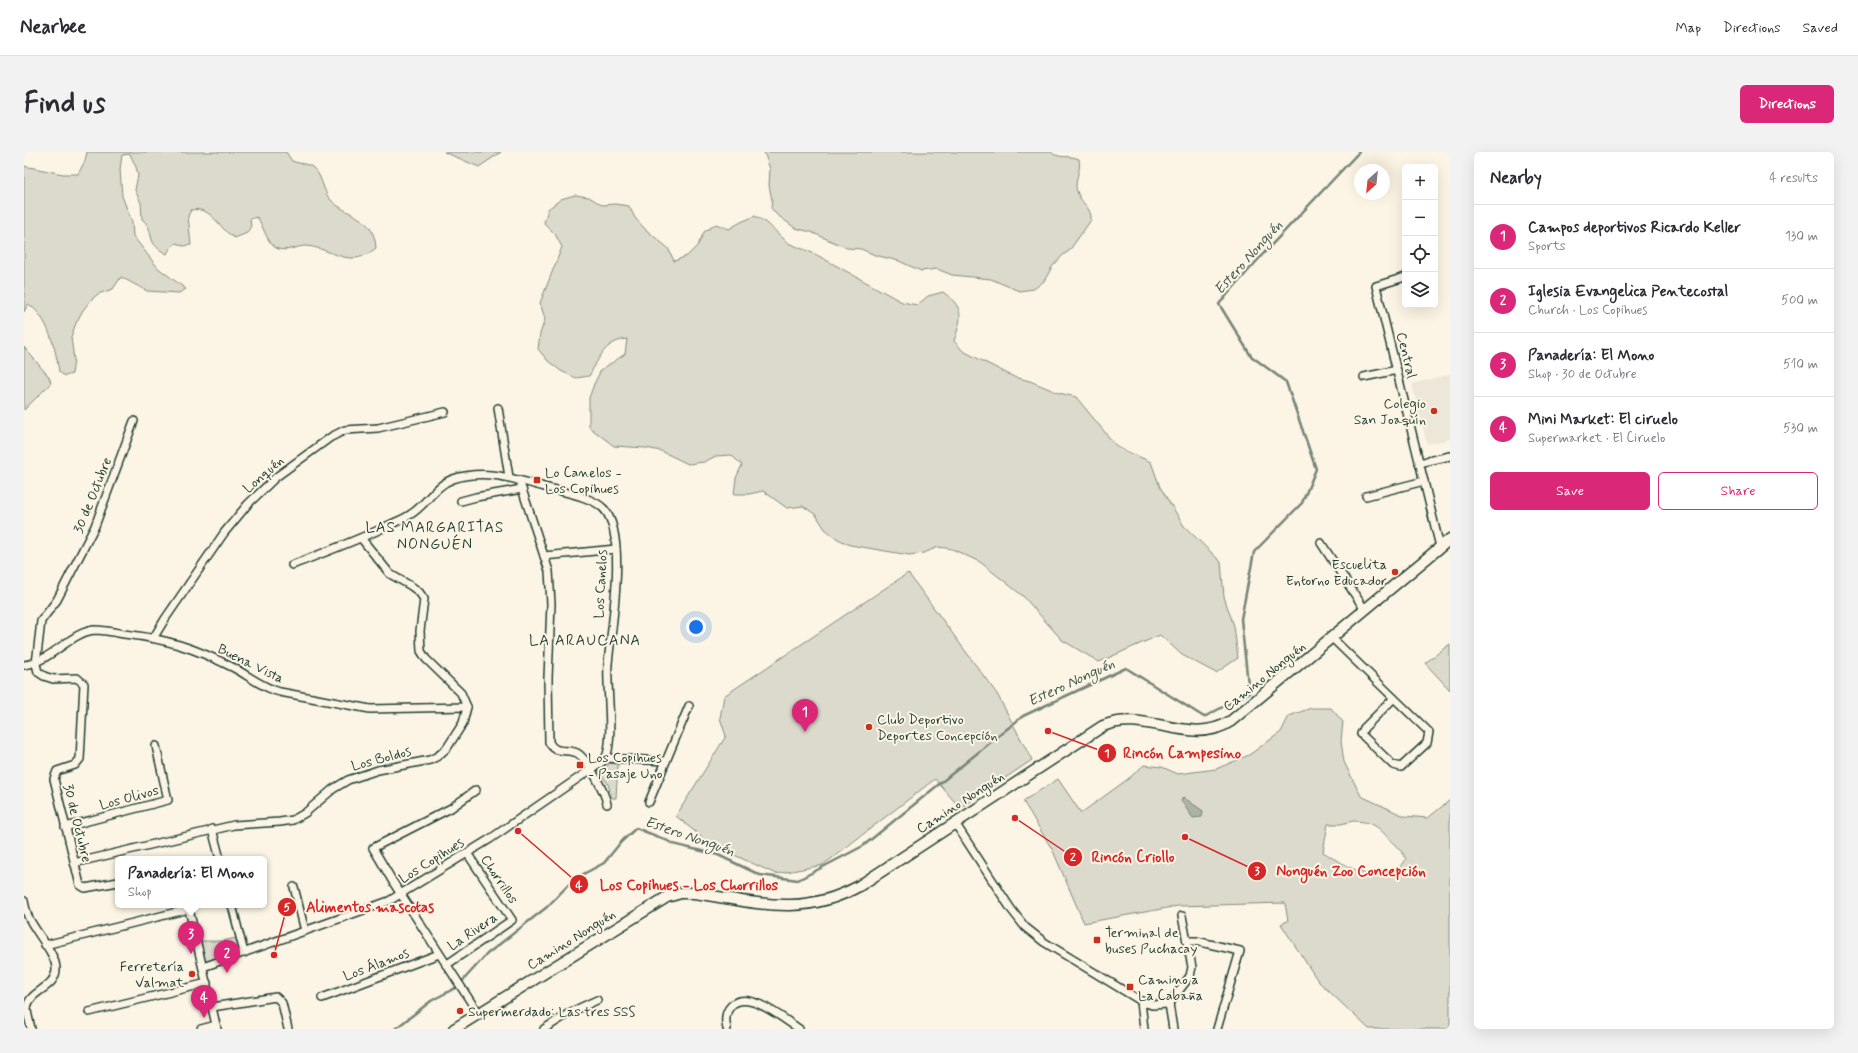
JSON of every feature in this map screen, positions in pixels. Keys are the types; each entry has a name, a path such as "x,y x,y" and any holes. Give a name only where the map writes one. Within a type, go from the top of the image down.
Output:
{"main road":[{"name":"Camino Nonguén","path":"454,1029 667,896 681,893 694,893 786,906 820,902 841,895 859,886 1096,730 1111,723 1132,720 1196,732 1219,728 1231,721 1450,539"}],"street":[{"name":"Central","path":"1402,278 1376,286 1440,547"},
{"path":"1364,377 1397,370"},
{"path":"498,408 509,477"},
{"name":"Lonquén","path":"154,637 164,619 224,533 252,500 276,477 341,431 371,429 445,412"},
{"name":"30 de Octubre","path":"115,883 83,888 80,884 54,777 57,771 75,765 80,758 84,684 77,678 54,679 44,676 38,672 36,664 41,621 58,600 95,526 134,420"},
{"path":"1419,463 1450,456"},
{"name":"Los Canelos","path":"292,565 361,538 410,515 443,485 452,479 481,474 509,477 582,498 603,508 613,526 616,549 616,579 608,668 609,732 605,758"},
{"path":"519,480 549,571 551,604 548,678 549,742 552,748 556,751 578,754 603,789 606,804"},
{"path":"1366,496 1424,480"},
{"path":"461,501 522,489"},
{"path":"361,538 390,574 419,592 424,599 420,631 422,651 426,659 461,693 467,706"},
{"path":"1321,543 1365,610"},
{"path":"544,556 616,549"},
{"name":"Buena Vista","path":"36,664 78,636 88,631 99,630 154,637 183,645 215,659 276,691 370,710 467,706"},
{"path":"1332,638 1430,732 1427,743 1401,767 1397,767 1361,734 1364,728 1394,698"},
{"path":"24,665 36,664"},
{"name":"Los Boldos","path":"74,862 212,829 246,823 293,820 305,813 333,789 357,776 390,767 434,758 442,753 455,737 466,717 467,706"},
{"path":"649,802 689,706"},
{"name":"Los Olivos","path":"65,827 168,800 156,746"},
{"path":"590,770 605,758 666,761"},
{"name":"Los Copihues","path":"203,967 380,904 401,894 467,853 590,770"},
{"path":"476,790 451,808 373,848 439,954 478,1013"},
{"path":"955,823 1011,909 1025,927 1044,942 1140,1000 1152,1005 1169,1004"},
{"path":"212,829 219,856"},
{"name":"Chorrillos","path":"467,853 512,920"},
{"path":"294,887 304,931"},
{"path":"24,901 26,915 55,962 56,974 50,984 32,998 28,1004 27,1012 31,1029"},
{"path":"45,945 184,908"},
{"path":"188,908 217,1027 201,1029"},
{"path":"233,908 244,953"},
{"path":"1173,1029 1169,1004 1191,972 1192,961 1182,916"},
{"name":"La Rivera","path":"446,964 512,920"},
{"path":"1187,941 1196,941 1240,951 1217,1029"},
{"name":"Los Álamos","path":"322,998 439,954"},
{"path":"89,1012 207,983"},
{"path":"212,1007 276,997 282,1003 288,1029"},
{"path":"544,1029 571,1012 597,1000"},
{"path":"727,1029 728,1010 735,1002 745,1000 766,1008 799,1029"},
{"path":"1140,1000 1144,1029"}],"shaded area":[{"path":"87,152 286,152 292,161 307,165 316,170 327,195 336,205 365,222 374,237 376,248 366,255 354,258 343,257 319,248 306,246 284,250 273,246 257,217 250,219 251,226 247,233 235,238 205,211 191,210 188,216 191,245 183,246 176,243 170,248 167,254 160,250 152,241 149,228 142,219 141,203 135,190 138,175 136,167 130,154 122,155 120,169 122,196 132,222 133,236 158,268 186,289 179,293 147,291 121,277 113,289 98,294 83,310 71,337 74,360 72,374 65,376 59,372 56,354 50,334 41,317 35,309 28,304 24,312 24,166 63,174 78,174 85,161"},
{"path":"444,152 501,152 479,167"},
{"path":"764,152 1051,152 1060,156 1079,159 1080,163 1076,181 1076,190 1090,212 1091,220 1069,251 1052,267 1044,281 1034,289 1019,291 991,279 952,275 937,269 921,271 899,261 875,255 861,249 847,248 811,232 795,228 776,214 771,208 772,200 769,185 770,169"},
{"path":"575,195 589,197 602,205 615,204 629,206 635,218 645,229 668,248 674,261 687,256 698,245 704,232 716,224 729,229 755,216 767,223 788,243 815,254 902,302 917,305 928,296 943,292 955,303 958,308 960,319 954,341 963,351 1014,377 1030,381 1059,393 1076,397 1117,447 1151,462 1160,487 1184,526 1221,562 1224,597 1234,626 1238,658 1216,673 1182,655 1160,635 1099,662 1062,640 1023,596 980,562 952,549 938,547 924,553 909,555 850,545 836,538 825,529 816,515 803,506 787,508 763,491 749,494 734,494 736,478 742,465 731,455 716,456 704,462 688,464 661,451 646,448 614,446 589,427 589,398 601,370 625,354 627,339 613,343 608,347 600,357 589,376 576,378 561,371 548,361 538,349 540,334 545,319 540,303 562,247 555,234 544,223 548,209 561,199"},
{"path":"24,347 49,377 51,383 24,410"},
{"name":"Colegio San Joaquín","path":"1450,374 1450,439 1427,444 1412,384"},
{"name":"Club Deportivo Deportes Concepción","path":"908,573 997,694 1032,760 960,808 935,779 823,865 776,874 710,844 676,816 726,736 720,718 724,696"},
{"path":"1450,644 1450,690 1425,663"},
{"path":"1311,708 1331,708 1343,722 1341,741 1344,762 1361,796 1404,816 1428,818 1450,800 1450,1029 1369,1029 1318,981 1281,924 1288,921 1285,903 1178,906 1084,923 1053,851 1023,801 1058,779 1081,813 1128,779 1144,765 1162,767 1178,774 1216,769 1249,755 1281,732 1289,716","holes":["1353,821 1377,827 1403,853 1406,859 1398,869 1389,875 1378,876 1366,874 1343,864 1323,852 1328,824 1341,824"]},
{"path":"610,763 618,764 616,798 612,798 608,784 599,772"},
{"path":"1183,797 1203,811 1202,817 1193,818 1181,801"},
{"path":"236,938 241,952 204,966 200,941 223,941"}],"waterway":[{"name":"Estero Nonguén","path":"395,1029 431,1001 457,987 487,954 547,907 574,879 604,863 621,842 636,828 673,844 718,855 760,875 798,880 863,846 1023,716 1126,668 1204,717 1249,693 1241,619 1254,552 1302,503 1316,469 1286,382 1251,356 1219,304 1263,254 1359,152"}],"place":[{"name":"Colegio San Joaquín","path":"1434,411"},
{"name":"Lo Canelos - Los Copihues","path":"537,480"},
{"name":"Escuelita Entorno Educador","path":"1395,572"},
{"name":"Club Deportivo Deportes Concepción","path":"869,727"},
{"name":"Rincón Campesino","path":"1048,731"},
{"name":"Campos deportivos Ricardo Keller","path":"805,732"},
{"name":"Los Copihues - Pasaje Uno","path":"580,765"},
{"name":"Rincón Criollo","path":"1015,818"},
{"name":"Los Copihues - Los Chorrillos","path":"518,831"},
{"name":"Nonguén Zoo Concepción","path":"1185,837"},
{"name":"Terminal de buses Puchacay","path":"1097,940"},
{"name":"Panadería: El Mono","path":"191,954"},
{"name":"Alimentos mascotas","path":"274,955"},
{"name":"Iglesia Evangelica Pentecostal","path":"227,973"},
{"name":"Ferretería Valmat","path":"192,974"},
{"name":"Camino a La Cabaña","path":"1130,987"},
{"name":"Supermerdado: Las tres SSS","path":"460,1011"},
{"name":"Mini Market: El ciruelo","path":"204,1018"}],"district":[{"name":"LAS MARGARITAS NONGUÉN","path":"435,536"},
{"name":"LA ARAUCANA","path":"585,640"}]}
